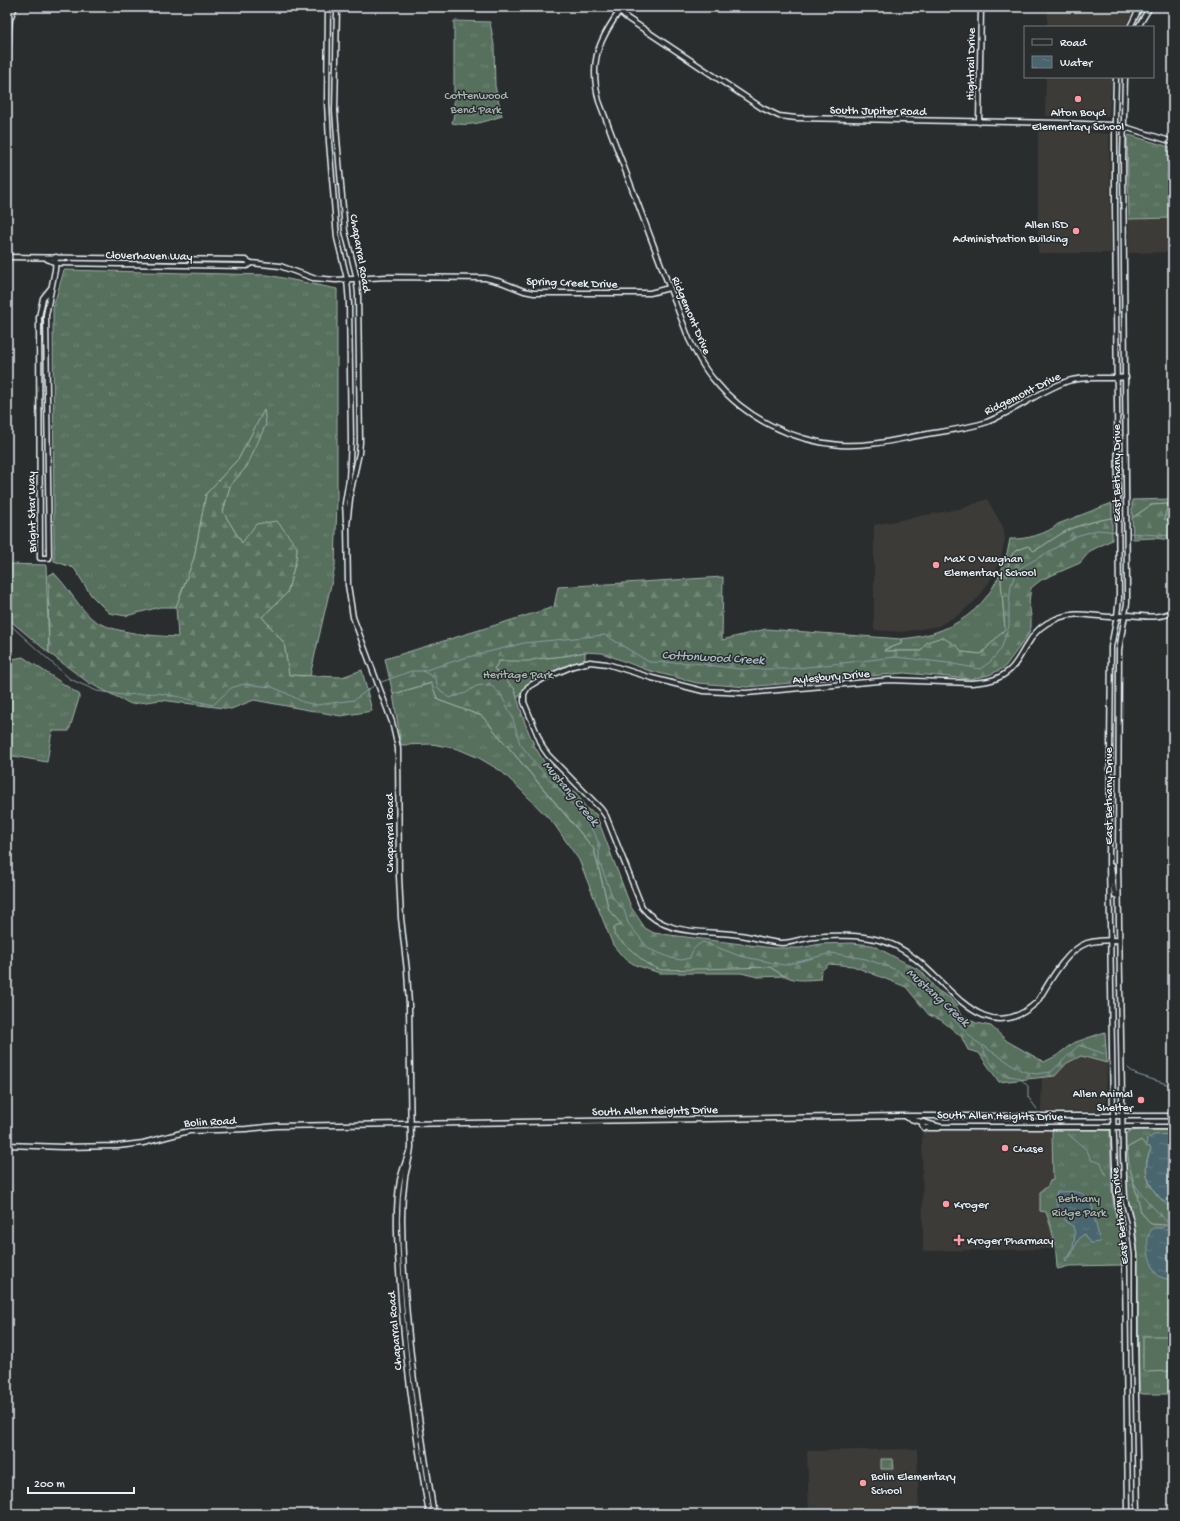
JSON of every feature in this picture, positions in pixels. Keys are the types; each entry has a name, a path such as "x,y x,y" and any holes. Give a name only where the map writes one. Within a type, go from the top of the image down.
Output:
{"main road":[{"path":"7,116 9,30 10,19 15,7"},
{"name":"Chaparral Road","path":"328,7 327,103 332,188 337,242 347,279 349,304 351,441 350,473 345,508 347,526 349,599 355,623 388,710 396,736 398,759 400,918 409,998 411,1147 402,1195 402,1220 411,1358 417,1410 434,1514"},
{"name":"Chaparral Road","path":"337,7 335,111 346,239 356,278 358,294 360,442 351,490 347,526"},
{"name":"South Jupiter Road","path":"614,7 756,104 779,116 796,118 1085,124 1123,127 1173,142"},
{"name":"Ridgemont Drive","path":"622,7 608,28 597,52 594,72 596,89 669,288 694,350 708,372 726,393 752,415 794,436 824,443 841,445 871,443 974,425 995,418 1050,389 1069,381 1080,379 1116,379 1126,377"},
{"name":"Hightrail Drive","path":"979,122 981,7"},
{"path":"1130,26 1140,7"},
{"path":"1139,26 1150,7"},
{"name":"East Bethany Drive","path":"1116,78 1115,279 1119,598 1111,647 1109,860 1113,1116 1116,1194 1124,1240 1128,1514"},
{"name":"East Bethany Drive","path":"1125,78 1123,127 1126,520 1128,589 1119,650 1118,896 1125,1199 1131,1222 1135,1255 1138,1514"},
{"path":"332,188 342,188"},
{"path":"1115,205 1124,205"},
{"name":"Cloverhaven Way","path":"7,257 246,260 251,263 280,266 313,278 336,280 356,278"},
{"name":"Bright Star Way","path":"51,288 43,298 39,317 40,558 49,558 46,322 56,257"},
{"name":"Cloverhaven Way","path":"46,258 56,263 247,266 251,263"},
{"name":"Spring Creek Drive","path":"356,278 485,278 534,293 650,293 669,288"},
{"path":"1115,279 1124,278"},
{"path":"1116,328 1125,328"},
{"path":"1117,429 1126,426"},
{"name":"Aylesbury Drive","path":"1110,940 1092,942 1078,948 1068,956 1032,1007 1017,1016 999,1019 988,1017 972,1011 913,957 892,944 880,940 866,937 816,937 782,943 742,935 715,934 669,927 651,917 642,907 606,816 543,748 524,702 524,694 528,687 536,682 573,666 590,662 607,664 652,678 692,688 726,693 746,693 889,680 971,683 984,682 1006,673 1017,662 1029,641 1035,634 1056,618 1065,615 1077,614 1156,617 1173,612"},
{"path":"1110,712 1118,712"},
{"path":"1109,813 1118,813"},
{"path":"1109,860 1112,871 1114,892 1115,895 1118,896"},
{"path":"1110,940 1119,940"},
{"name":"South Allen Heights Drive","path":"410,1124 900,1116 1173,1116"},
{"name":"South Allen Heights Drive","path":"900,1116 942,1127 1173,1127"},
{"path":"923,1122 927,1119 947,1118 954,1116"},
{"path":"1021,1116 1021,1126"},
{"name":"Bolin Road","path":"7,1145 62,1147 118,1146 143,1143 182,1132 204,1130 240,1130 276,1126 410,1124"},
{"name":"Chaparral Road","path":"411,1147 402,1173 398,1191 399,1256 406,1361 429,1514"},
{"path":"1125,1317 1135,1318"}],"shaded area":[{"path":"1048,7 1135,7 1126,26 1047,26"},
{"name":"Alton Boyd Elementary School","path":"1046,78 1112,78 1109,117 1045,116"},
{"path":"1038,128 1109,134 1111,253 1038,253"},
{"path":"1173,218 1173,252 1129,253 1129,219"},
{"name":"Max O Vaughan Elementary School","path":"987,499 1003,527 1005,539 1001,558 995,573 979,597 960,614 938,626 902,632 874,630 874,525 963,508"},
{"path":"1081,1055 1107,1063 1106,1106 1103,1111 1041,1111 1042,1077 1055,1076 1067,1063"},
{"path":"1052,1129 1053,1180 1045,1188 1041,1211 1046,1211 1056,1249 923,1251 922,1130"},
{"name":"Bolin Elementary School","path":"917,1449 919,1514 809,1514 807,1451"}],"green space":[{"name":"Cottenwood Bend Park","path":"454,21 490,22 494,45 495,86 502,116 471,124 452,123 454,114"},
{"path":"1129,135 1173,148 1173,218 1129,219 1127,138"},
{"path":"64,270 268,275 337,289 337,499 335,567 310,676 289,675 284,643 262,617 287,593 296,560 297,547 242,543 223,512 230,486 247,466 264,411 239,458 206,494 194,558 176,607 160,607 126,616 109,613 91,595 74,568 54,561 53,308"},
{"path":"264,410 266,424 247,466 230,486 223,512 242,543 256,524 277,521 297,547 296,560 287,593 262,617 284,643 289,675 342,677 362,670 372,711 341,716 254,700 231,709 161,700 131,704 89,683 49,653 48,575 54,573 84,611 97,622 118,630 156,636 178,637 176,607 194,558 206,494 239,458"},
{"path":"1173,499 1173,522 1164,519 1168,504 1151,505 1132,518 1132,500"},
{"path":"1112,503 1112,518 1073,528 1034,551 1028,546 1013,553 1001,580 1005,629 981,654 962,652 957,646 921,651 884,651 885,649 901,644 901,639 922,636 942,630 959,621 974,610 987,596 997,580 1005,561 1010,539 1029,537 1048,531 1058,524"},
{"path":"1168,504 1164,519 1173,522 1173,540 1153,538 1133,539 1132,518 1151,505"},
{"path":"1112,518 1112,540 1090,551 1080,563 1041,580 1031,588 1029,602 1031,627 1028,635 1004,668 989,675 971,679 904,673 747,687 697,683 647,670 602,653 585,652 529,661 499,661 494,669 514,688 525,723 535,747 546,765 566,786 576,793 587,809 596,814 631,907 645,928 654,933 773,948 800,948 820,944 851,943 872,945 921,971 937,990 950,998 956,1005 960,1014 976,1023 991,1026 1007,1041 1044,1062 1056,1056 1073,1043 1105,1032 1107,1063 1081,1056 1067,1063 1055,1076 999,1082 979,1053 968,1050 961,1036 941,1020 929,1015 906,987 853,966 829,964 821,971 820,979 799,980 783,975 770,967 661,970 647,964 614,935 614,928 621,924 609,910 594,849 482,716 438,700 431,683 393,694 385,659 554,607 558,587 723,577 722,640 766,629 901,639 901,644 885,649 884,651 921,651 927,642 942,637 957,646 962,652 981,654 1005,629 1001,580 1013,553 1028,546 1034,551 1073,528"},
{"path":"7,564 46,565 49,653 7,618"},
{"name":"Heritage Park","path":"585,652 585,659 530,682 517,699 514,688 494,669 499,661 564,656"},
{"path":"7,653 12,659 23,657 80,695 69,731 52,731 47,762 7,755"},
{"path":"432,683 438,700 482,716 594,849 609,910 622,924 770,967 784,976 758,977 741,973 660,973 635,965 623,957 613,945 579,860 554,824 522,791 501,771 479,758 458,749 432,744 401,745 393,694"},
{"name":"Bethany Ridge Park","path":"1052,1129 1110,1130 1112,1190 1114,1208 1120,1234 1121,1265 1069,1266 1057,1268 1051,1226 1046,1212 1040,1211 1040,1192 1048,1186 1050,1181 1053,1180"},
{"path":"1173,1130 1173,1394 1143,1394 1140,1393 1139,1389 1137,1247 1136,1235 1127,1194 1125,1134 1130,1131"},
{"path":"1141,1140 1151,1149 1147,1158 1146,1167 1147,1176 1150,1183 1159,1197 1173,1210 1173,1232 1166,1225 1151,1224 1141,1212 1129,1164 1127,1148"},
{"path":"1143,1336 1173,1336 1173,1371 1146,1372 1143,1369"},
{"path":"881,1459 893,1459 894,1469 881,1469"}],"water":[{"path":"1173,1134 1173,1210 1159,1197 1147,1176 1148,1159 1151,1149 1150,1147 1146,1146 1147,1139 1154,1135"},
{"path":"1057,1192 1078,1192 1084,1195 1091,1202 1100,1242 1090,1243 1084,1234 1069,1258 1066,1261 1065,1258 1069,1257 1073,1248 1075,1234 1073,1226 1066,1222 1057,1203 1055,1197"},
{"path":"1166,1225 1173,1232 1173,1277 1166,1279 1158,1276 1152,1266 1148,1252 1148,1238 1153,1228 1161,1228"}],"waterway":[{"name":"Cottonwood Creek","path":"379,683 411,671 423,671 464,658 524,643 605,635 649,662 694,663 739,669 789,669 896,657 948,663 980,669 990,662 1001,649 1009,626 1011,585 1017,570 1076,536 1097,530 1118,532"},
{"name":"Cottonwood Creek","path":"1129,533 1173,536"},
{"name":"Cottonwood Creek","path":"7,622 70,679 97,691 123,695 158,693 213,705 231,688 244,684 272,687 303,702 317,705 354,700 376,684"},
{"name":"Mustang Creek","path":"423,671 436,679 438,688 449,698 466,693 476,686 490,684 501,695 512,716 520,744 547,777 567,798 595,834 599,845 599,861 613,898 624,910 628,923 649,949 671,958 681,960 690,958 694,948 703,942 740,956 784,965 831,953 866,959 897,970 944,1009 974,1040 1022,1071 1035,1074 1051,1072 1079,1045 1105,1054"},
{"path":"981,1046 990,1062 999,1072 1007,1076 1018,1078 1028,1086 1028,1097 1037,1109"},
{"name":"Mustang Creek","path":"1128,1068 1135,1074 1173,1086"},
{"path":"1068,1134 1087,1150 1091,1160 1101,1163 1106,1176"},
{"path":"1129,1175 1152,1207 1169,1224 1173,1224"}],"place":[{"name":"Alton Boyd Elementary School","path":"1078,99"},
{"name":"Allen ISD Administration Building","path":"1076,231"},
{"name":"Max O Vaughan Elementary School","path":"936,565"},
{"name":"Allen Animal Shelter","path":"1141,1100"},
{"name":"Chase","path":"1005,1148"},
{"name":"Kroger","path":"946,1204"},
{"name":"Kroger Pharmacy","path":"959,1240"},
{"name":"Bolin Elementary School","path":"863,1483"}]}
